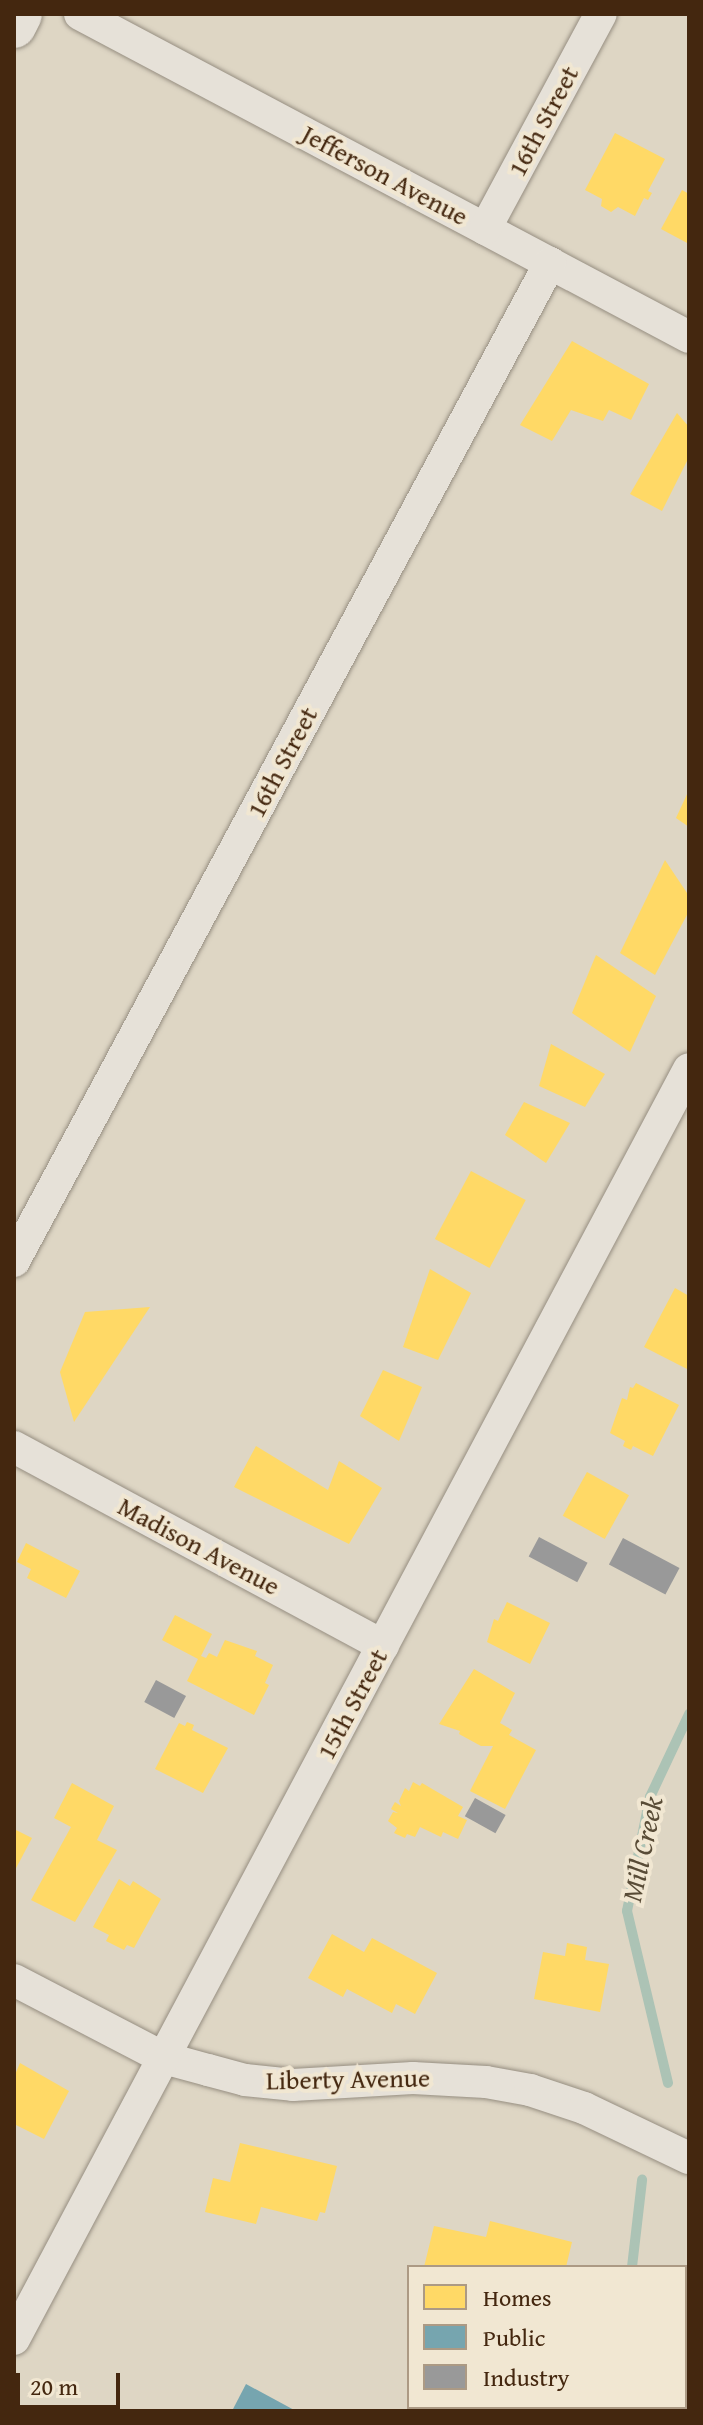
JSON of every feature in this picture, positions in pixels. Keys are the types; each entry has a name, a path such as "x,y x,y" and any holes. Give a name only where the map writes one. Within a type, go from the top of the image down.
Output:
{"street":[{"path":"14,26 20,14"},
{"name":"Jefferson Avenue","path":"80,14 689,337"},
{"name":"16th Street","path":"485,229 601,14"},
{"name":"16th Street","path":"14,1261 550,263"},
{"name":"15th Street","path":"14,2339 689,1069"},
{"name":"Madison Avenue","path":"14,1447 383,1646"},
{"name":"Liberty Avenue","path":"14,1980 164,2058 245,2080 293,2085 449,2078 530,2090 584,2108 689,2158"}],"building: Homes":[{"path":"615,133 665,159 648,191 652,193 648,200 644,198 635,216 618,207 611,212 601,206 602,199 585,190"},
{"path":"682,190 689,194 689,244 661,229"},
{"path":"572,341 649,384 631,420 609,410 603,421 571,410 552,441 520,425"},
{"path":"677,413 689,427 689,457 662,511 630,494"},
{"path":"689,790 689,827 676,818"},
{"path":"665,860 689,896 689,911 655,975 620,953"},
{"path":"596,955 656,996 630,1052 572,1013"},
{"path":"551,1044 605,1074 585,1107 539,1086"},
{"path":"524,1102 570,1123 546,1163 505,1135"},
{"path":"471,1171 526,1200 490,1268 435,1239"},
{"path":"430,1269 471,1293 438,1360 403,1347"},
{"path":"675,1288 689,1296 689,1370 644,1347"},
{"path":"150,1307 74,1422 60,1372 85,1312"},
{"path":"383,1370 422,1387 399,1441 360,1416"},
{"path":"636,1383 679,1405 653,1456 633,1446 631,1450 623,1446 625,1441 610,1433 622,1398 627,1400 630,1387 633,1388"},
{"path":"256,1446 328,1490 339,1461 382,1488 349,1544 234,1487"},
{"path":"587,1472 629,1495 605,1539 563,1516"},
{"path":"26,1543 80,1571 66,1598 27,1578 31,1569 17,1562"},
{"path":"507,1602 550,1623 530,1664 487,1642 494,1619 498,1621"},
{"path":"175,1615 212,1634 201,1656 206,1658 209,1653 217,1657 225,1640 257,1651 255,1656 273,1665 265,1683 269,1685 254,1715 187,1681 198,1659 162,1640"},
{"path":"474,1669 515,1693 500,1723 512,1730 509,1735 536,1750 505,1809 470,1791 493,1746 481,1746 459,1734 460,1731 439,1724"},
{"path":"187,1722 194,1725 192,1730 228,1748 203,1793 155,1769 179,1723 185,1726"},
{"path":"413,1782 420,1786 422,1783 463,1807 458,1816 467,1820 458,1839 443,1832 441,1837 420,1827 415,1837 407,1834 405,1838 394,1833 397,1828 388,1821 393,1812 398,1813 391,1809 395,1802 401,1806 399,1801 405,1788 409,1791"},
{"path":"72,1783 114,1806 97,1840 117,1850 75,1922 31,1900 71,1827 54,1818"},
{"path":"14,1829 32,1838 14,1872"},
{"path":"119,1879 130,1886 133,1881 161,1899 134,1948 127,1945 124,1950 106,1941 109,1935 93,1927"},
{"path":"332,1934 364,1952 372,1938 437,1973 415,2014 396,2004 392,2013 347,1989 343,1997 308,1978"},
{"path":"567,1943 587,1947 585,1960 609,1964 600,2012 534,1999 543,1952 565,1956"},
{"path":"20,2063 69,2091 44,2139 14,2124 14,2077"},
{"path":"240,2143 337,2166 325,2213 320,2212 317,2221 261,2207 256,2224 205,2212 213,2178 230,2182"},
{"path":"490,2221 572,2242 566,2265 424,2265 434,2226 486,2237"},
{"path":"689,2346 689,2401 687,2400"}],"building: Public":[{"path":"246,2384 296,2411 232,2411"}],"building: Industry":[{"path":"539,1537 588,1563 577,1582 529,1556"},
{"path":"623,1538 680,1568 665,1595 609,1564"},
{"path":"156,1680 186,1696 174,1718 144,1702"},
{"path":"475,1798 506,1815 495,1833 465,1816"}],"waterway":[{"name":"Mill Creek","path":"668,2083 627,1911 650,1797 689,1714"},
{"name":"Mill Creek","path":"632,2265 642,2180"}]}
